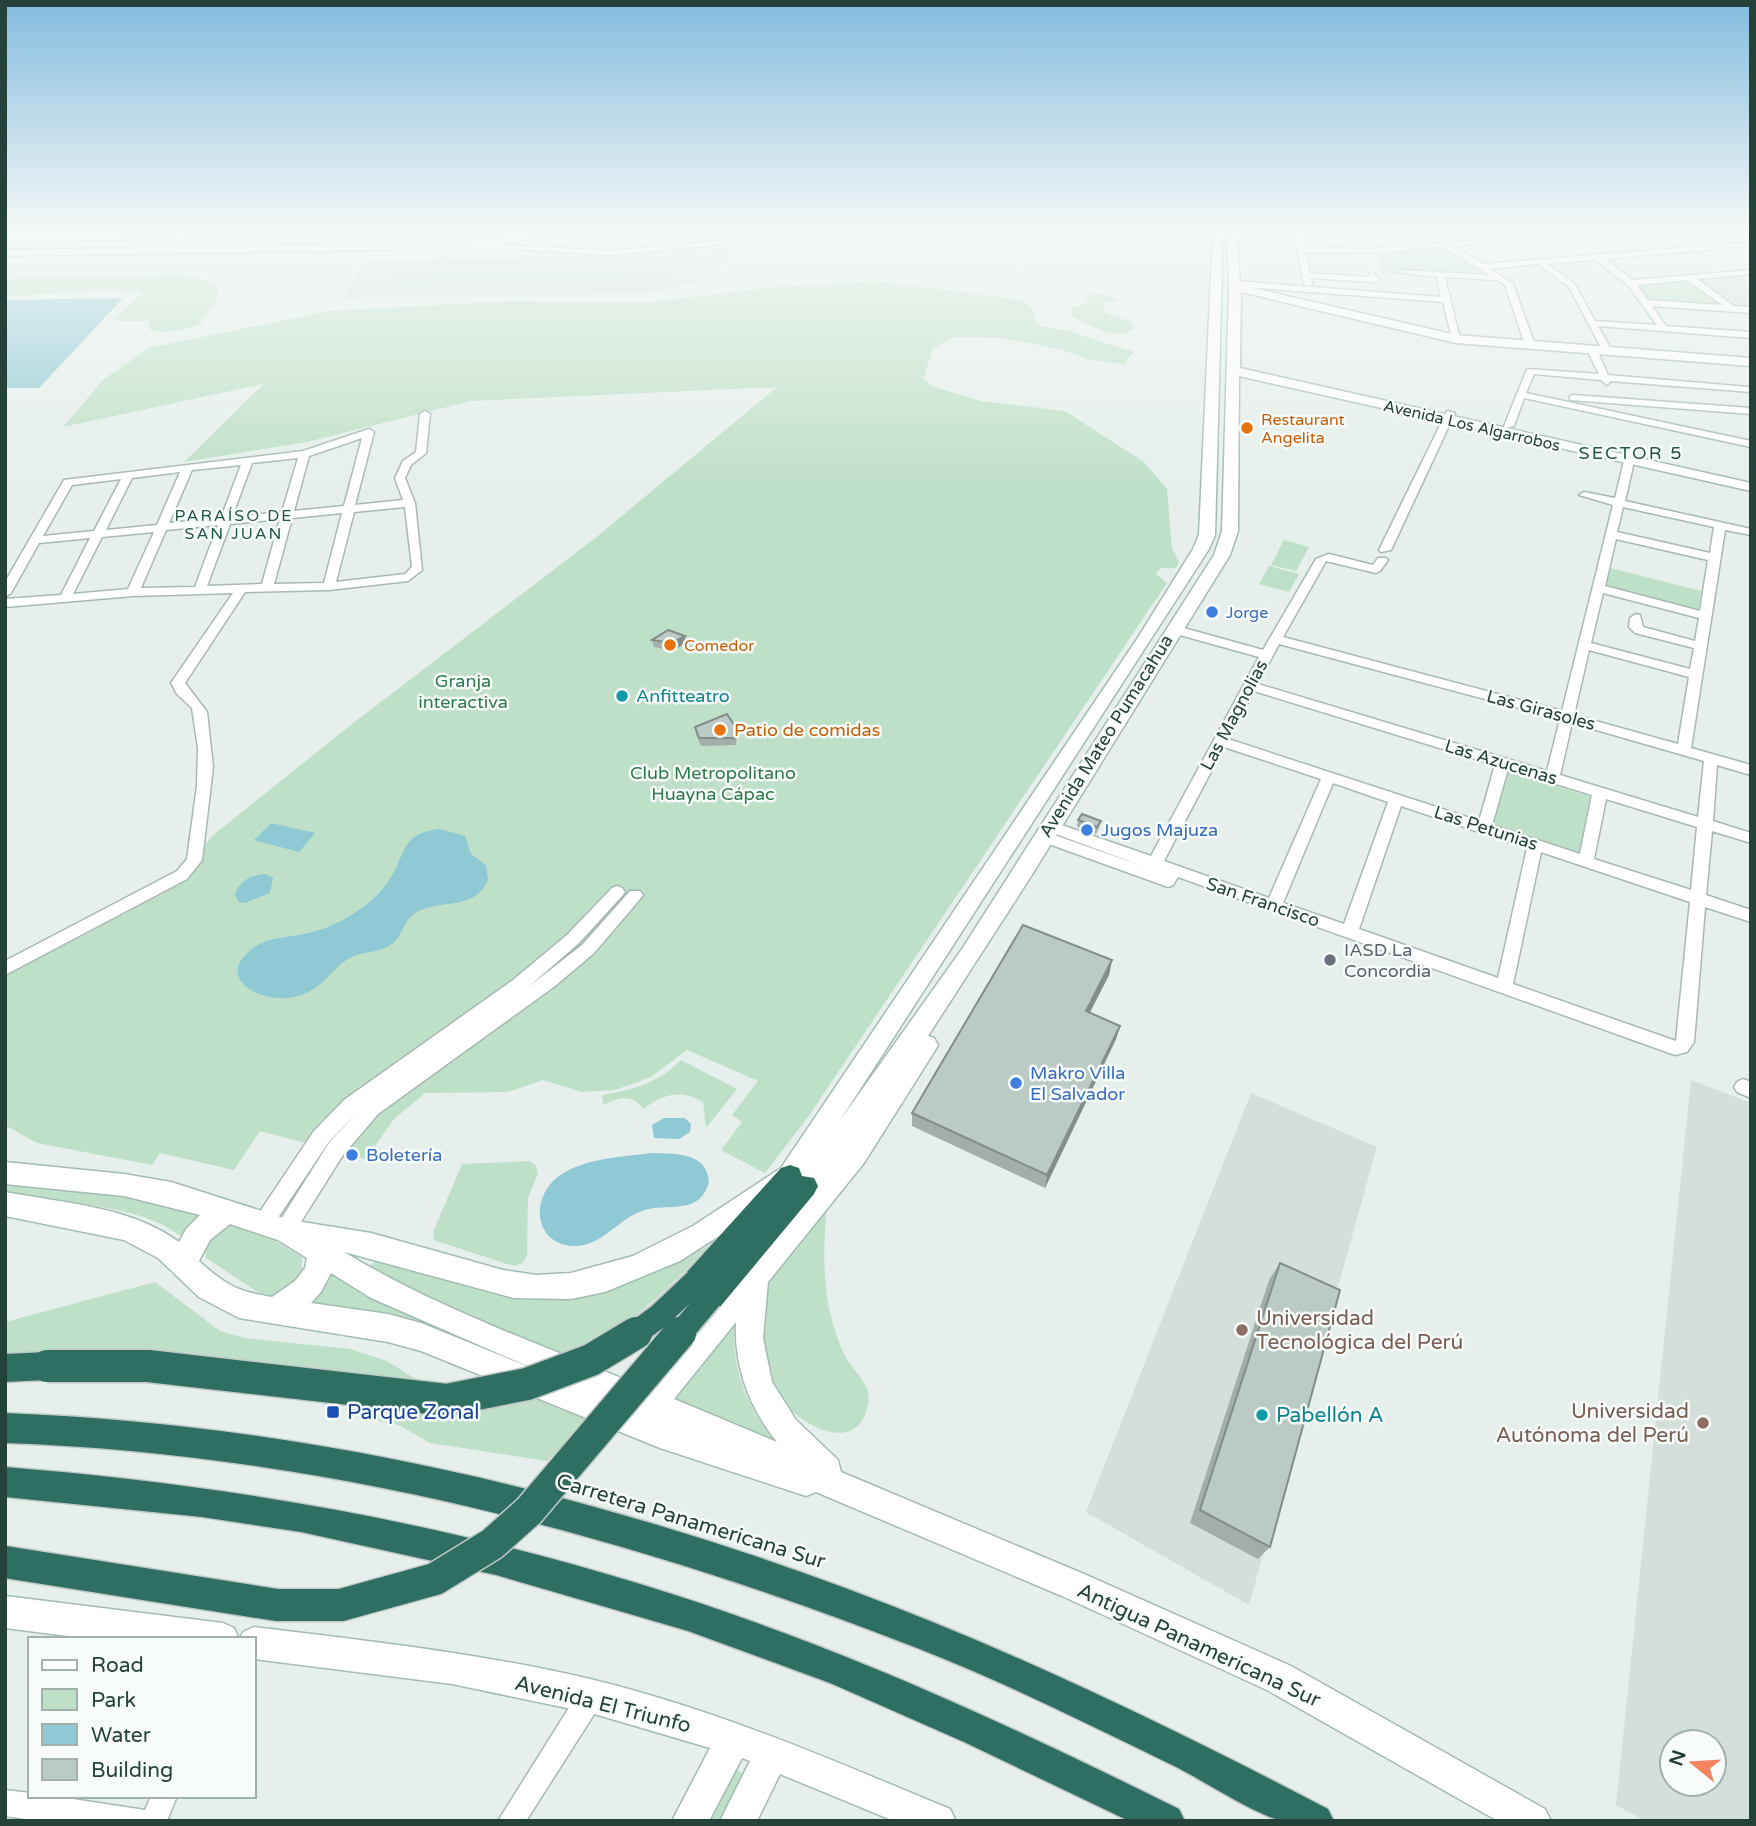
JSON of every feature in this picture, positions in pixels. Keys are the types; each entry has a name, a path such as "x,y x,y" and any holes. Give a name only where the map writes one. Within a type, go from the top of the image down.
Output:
{"highway":[{"path":"5,1562 134,1580 277,1605 341,1605 435,1579 492,1544 529,1511 703,1289 798,1181"},
{"path":"5,1368 148,1366 447,1401 527,1384 591,1360 619,1345 703,1289"},
{"name":"Carretera Panamericana Sur","path":"5,1428 114,1434 297,1457 418,1477 613,1525 804,1586 977,1655 1207,1763 1316,1821"},
{"path":"5,1482 165,1498 379,1532 488,1557 591,1586 781,1648 845,1674 959,1722 1167,1821"}],"main road":[{"name":"Avenida Mateo Pumacahua","path":"798,1181 1201,549 1207,535 1214,315"},
{"name":"Avenida Mateo Pumacahua","path":"798,1181 868,1105 934,1010 1222,555 1230,531 1235,315"},
{"path":"1359,315 1456,339 1751,362"},
{"name":"Avenida Los Algarrobos","path":"1234,368 1630,456 1751,480"},
{"name":"Avenida Los Algarrobos","path":"1449,416 1509,426 1751,487"},
{"path":"643,1414 878,1122 989,943 1000,904"},
{"path":"5,1173 124,1185 171,1194 275,1226 349,1238 535,1288 575,1285 645,1266 798,1181"},
{"path":"5,1204 110,1223 150,1239 185,1263 196,1277 224,1297 269,1312 336,1320 413,1334 643,1414"},
{"path":"185,1263 187,1253 199,1233 231,1211"},
{"path":"275,1226 392,1295 643,1414"},
{"path":"269,1312 294,1300 307,1288 319,1271 321,1254"},
{"path":"755,1276 747,1326 756,1385 775,1419 799,1448 852,1493"},
{"name":"Antigua Panamericana Sur","path":"643,1414 763,1469 852,1493 1073,1586 1279,1678 1533,1821"},
{"path":"5,1612 207,1637"},
{"name":"Avenida El Triunfo","path":"256,1643 452,1668 591,1696 734,1738 923,1817"},
{"path":"690,1821 734,1738"},
{"path":"738,1821 772,1753"}],"street":[{"path":"1451,315 1456,339"},
{"path":"1520,315 1530,345"},
{"path":"1589,315 1607,351"},
{"path":"1655,315 1663,328"},
{"path":"1594,323 1751,335"},
{"path":"1592,350 1617,401"},
{"path":"1509,426 1531,371 1748,390"},
{"path":"1521,395 1751,411"},
{"path":"1521,395 1751,444"},
{"path":"5,603 133,592 329,586 394,580 414,573 418,568 410,503 400,478 401,471 421,453 425,414"},
{"name":"Las Magnolias","path":"1151,869 1275,639 1322,559 1329,557 1376,569 1449,416"},
{"path":"5,593 68,482 304,454 369,432 329,586"},
{"path":"267,588 304,454"},
{"path":"1552,778 1630,456"},
{"path":"201,590 248,460"},
{"path":"133,592 187,469"},
{"path":"65,598 128,475"},
{"path":"1584,495 1751,532"},
{"path":"34,540 410,503"},
{"path":"1684,751 1720,524"},
{"path":"1611,534 1714,558"},
{"path":"1598,588 1705,616"},
{"path":"5,969 182,875 190,868 194,860 205,782 204,726 199,707 179,690 178,683 241,589"},
{"path":"1636,618 1635,627 1639,630 1700,646"},
{"path":"1173,629 1267,655"},
{"name":"Las Girasoles","path":"1275,639 1567,717 1751,770"},
{"path":"1585,645 1696,675"},
{"name":"Las Azucenas","path":"1250,686 1751,838"},
{"name":"Las Petunias","path":"1220,741 1751,916"},
{"path":"1698,898 1711,759"},
{"path":"1484,828 1503,762"},
{"path":"1275,905 1329,777"},
{"path":"1586,862 1600,792"},
{"path":"1350,931 1396,799"},
{"name":"San Francisco","path":"1046,831 1171,876 1275,905 1675,1048 1685,1042 1698,898"},
{"path":"1504,988 1535,845"},
{"path":"275,1226 372,1108 539,989 588,949 626,894"},
{"path":"510,1821 591,1696"},
{"path":"154,1821 163,1798"},
{"path":"5,1802 139,1821"}],"shaded area":[{"name":"Universidad Autónoma del Perú","path":"1691,1080 1751,1103 1751,1821 1645,1821 1616,1805"},
{"name":"Universidad Tecnológica del Perú","path":"1251,1093 1377,1147 1249,1605 1086,1512"}],"green space":[{"path":"118,315 206,315 200,324 160,332 149,329 149,321 122,321 115,318"},
{"name":"Club Metropolitano Huayna Cápac","path":"309,315 1034,315 1036,324 1040,326 1068,331 1134,352 1124,364 1090,360 1060,349 1001,338 956,337 933,348 923,379 934,387 981,401 1065,411 1144,462 1167,489 1172,548 1179,562 1176,568 1161,568 1156,574 1167,583 808,1117 765,1173 721,1150 742,1122 732,1115 758,1081 687,1050 651,1077 615,1090 582,1092 543,1080 508,1092 425,1093 394,1119 366,1159 260,1131 234,1170 160,1153 152,1165 37,1143 5,1125 5,975 176,883 212,836 343,731 599,535 777,387 471,401 307,442 184,462 263,384 63,427 103,380 149,348"},
{"path":"1112,315 1132,322 1135,328 1120,334 1111,333 1071,316"},
{"path":"1284,540 1309,547 1296,571 1271,565"},
{"path":"1269,566 1299,574 1289,592 1259,584"},
{"path":"1610,568 1701,591 1698,613 1604,589"},
{"path":"1505,770 1595,798 1582,856 1489,825"},
{"path":"681,1060 737,1089 706,1128 703,1102 688,1095 665,1097 644,1109 635,1101 625,1098 603,1105 602,1095 644,1084"},
{"path":"530,1161 536,1166 538,1174 528,1198 527,1255 523,1263 513,1266 434,1240 433,1232 462,1164"},
{"path":"5,1185 119,1196 203,1213 182,1237 144,1217 121,1211 5,1196"},
{"path":"827,1207 824,1263 831,1318 844,1354 865,1384 869,1397 862,1421 852,1430 840,1433 812,1425 799,1417 779,1396 766,1368 760,1318 766,1286 777,1264"},
{"path":"236,1223 256,1229 302,1257 302,1278 273,1298 265,1297 206,1258 205,1251 213,1235"},
{"path":"713,1244 638,1314 593,1344 572,1352 552,1353 367,1270 376,1260 454,1279 629,1281"},
{"path":"328,1265 491,1346 406,1324 302,1305"},
{"path":"155,1282 220,1331 245,1338 350,1349 387,1361 425,1385 255,1364 5,1354 5,1322"},
{"path":"735,1316 735,1352 742,1384 756,1414 777,1443 670,1399"},
{"path":"532,1398 590,1421 547,1461 430,1443 399,1425 349,1415 352,1404 442,1413 484,1409"},
{"path":"736,1768 744,1776 729,1821 699,1821"}],"water":[{"path":"5,315 107,315 39,388 5,388"},
{"path":"271,823 315,833 299,852 254,840"},
{"path":"439,829 465,836 471,854 486,865 488,880 475,896 457,903 419,911 410,918 393,943 383,949 348,959 307,993 285,998 271,997 247,988 240,980 238,970 242,960 253,948 271,940 321,929 354,913 372,900 387,883 411,840 427,831"},
{"path":"266,874 273,878 270,893 245,903 239,902 235,895 243,882"},
{"path":"664,1118 685,1118 691,1124 690,1132 679,1139 654,1138 652,1125"},
{"path":"651,1153 696,1159 707,1172 709,1182 705,1192 699,1199 684,1206 638,1212 588,1244 564,1245 545,1231 540,1209 543,1197 559,1176 591,1162"}],"building":[{"path":"668,630 685,636 671,643 652,640"},
{"path":"727,714 736,728 735,738 699,738 695,727"},
{"path":"1082,814 1101,821 1097,827 1078,820"},
{"name":"Makro Villa El Salvador","path":"1023,925 1112,960 1086,1011 1120,1026 1047,1175 912,1113"},
{"name":"Pabellón A","path":"1280,1263 1340,1290 1270,1547 1200,1510"}],"place":[{"name":"Restaurant Angelita","path":"1247,428"},
{"name":"Jorge","path":"1212,612"},
{"name":"Comedor","path":"670,645"},
{"name":"Anfitteatro","path":"622,696"},
{"name":"Patio de comidas","path":"720,730"},
{"name":"Jugos Majuza","path":"1087,830"},
{"name":"IASD La Concordia","path":"1330,960"},
{"name":"Makro Villa El Salvador","path":"1016,1083"},
{"name":"Boletería","path":"352,1155"},
{"name":"Universidad Tecnológica del Perú","path":"1242,1330"},
{"name":"Parque Zonal","path":"333,1412"},
{"name":"Pabellón A","path":"1262,1415"},
{"name":"Universidad Autónoma del Perú","path":"1703,1423"}],"district":[{"name":"SECTOR 5","path":"1631,453"},
{"name":"PARAÍSO DE SAN JUAN","path":"234,524"}],"park label":[{"name":"Granja interactiva","path":"463,691"}]}
